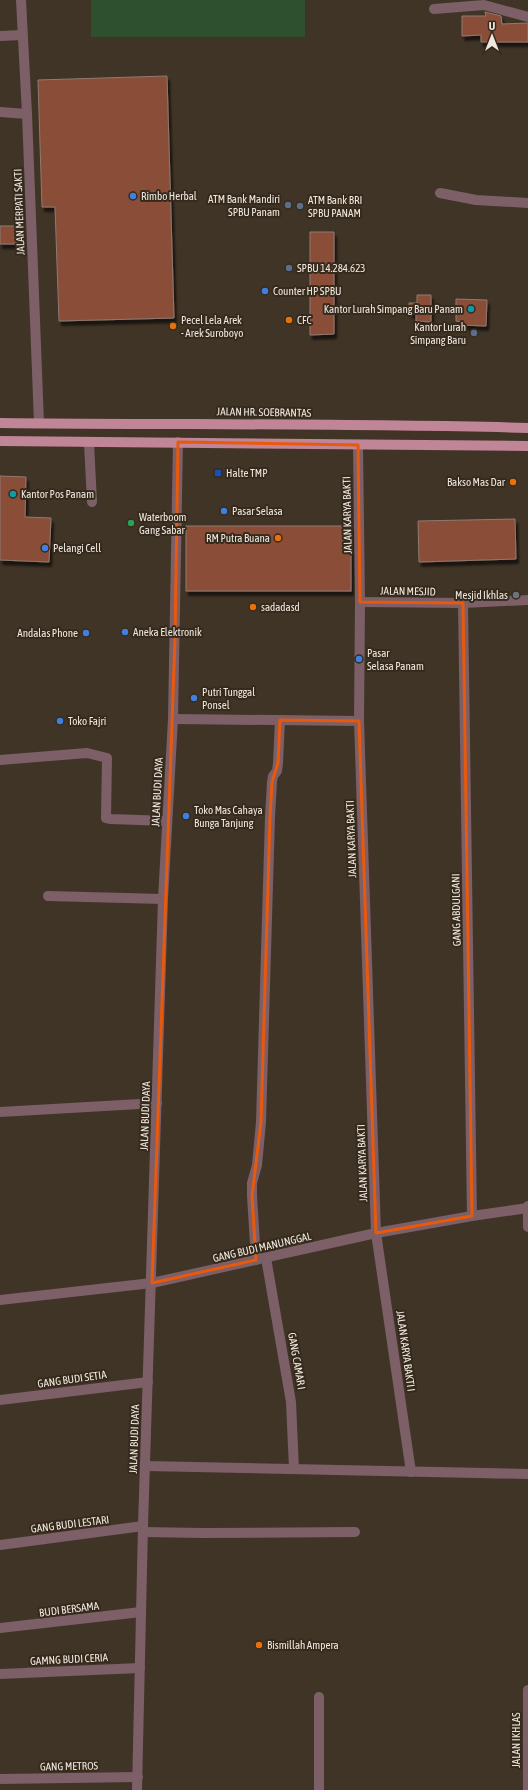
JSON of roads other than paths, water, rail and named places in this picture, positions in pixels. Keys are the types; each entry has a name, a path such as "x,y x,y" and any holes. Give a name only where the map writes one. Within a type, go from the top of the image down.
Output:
{"main road":[{"name":"JALAN HR. SOEBRANTAS","path":"0,423 86,425 190,423 528,428"},
{"path":"0,441 528,446"}],"street":[{"name":"JALAN MERPATI SAKTI","path":"21,0 39,423"},
{"path":"434,9 484,5 528,17"},
{"path":"0,36 22,36"},
{"path":"0,112 27,114"},
{"path":"440,193 476,200 528,202"},
{"name":"JALAN BUDI DAYA","path":"137,1790 143,1529 163,899 172,719 178,442"},
{"path":"89,443 92,502"},
{"name":"JALAN KARYA BAKTI","path":"358,445 360,602 359,722 376,1233"},
{"name":"JALAN MESJID","path":"360,602 463,603 528,600"},
{"name":"GANG ABDULGANI","path":"463,603 472,1216"},
{"path":"172,719 359,722"},
{"path":"256,1260 252,1190 257,1165 261,1122 270,817 272,782 273,776 277,771 278,762 280,720"},
{"path":"0,760 87,753 100,755 107,758 106,818 167,820"},
{"path":"48,896 163,899"},
{"path":"0,1112 157,1102"},
{"path":"528,1207 528,1227"},
{"name":"GANG BUDI MANUNGGAL","path":"0,1300 152,1283 376,1233 528,1207"},
{"name":"JALAN KARYA BAKTI I","path":"376,1233 411,1472"},
{"name":"GANG CAMAR I","path":"266,1258 291,1402 294,1469"},
{"name":"GANG BUDI SETIA","path":"0,1400 148,1382"},
{"path":"145,1466 528,1474"},
{"name":"GANG BUDI LESTARI","path":"0,1545 143,1529 202,1533 355,1532"},
{"name":"BUDI BERSAMA","path":"0,1628 141,1612"},
{"name":"GAMNG BUDI CERIA","path":"0,1674 140,1668"},
{"name":"JALAN IKHLAS","path":"528,1690 528,1790"},
{"path":"319,1697 319,1790"},
{"name":"GANG METROS","path":"0,1778 138,1777"}],"place":[{"name":"Rimbo Herbal","path":"133,196"},
{"name":"ATM Bank Mandiri SPBU Panam","path":"288,205"},
{"name":"ATM Bank BRI SPBU PANAM","path":"300,206"},
{"name":"SPBU 14.284.623","path":"289,268"},
{"name":"Counter HP SPBU","path":"265,291"},
{"name":"Kantor Lurah Simpang Baru Panam","path":"471,309"},
{"name":"CFC","path":"289,320"},
{"name":"Pecel Lela Arek - Arek Suroboyo","path":"173,326"},
{"name":"Kantor Lurah Simpang Baru","path":"474,333"},
{"name":"Halte TMP","path":"218,473"},
{"name":"Bakso Mas Dar","path":"513,482"},
{"name":"Kantor Pos Panam","path":"13,494"},
{"name":"Pasar Selasa","path":"224,511"},
{"name":"Waterboom Gang Sabar","path":"131,523"},
{"name":"RM Putra Buana","path":"278,538"},
{"name":"Pelangi Cell","path":"45,548"},
{"name":"Mesjid Ikhlas","path":"516,595"},
{"name":"sadadasd","path":"253,607"},
{"name":"Aneka Elektronik","path":"125,632"},
{"name":"Andalas Phone","path":"86,633"},
{"name":"Pasar Selasa Panam","path":"359,659"},
{"name":"Putri Tunggal Ponsel","path":"194,698"},
{"name":"Toko Fajri","path":"60,721"},
{"name":"Toko Mas Cahaya Bunga Tanjung","path":"186,816"},
{"name":"Bismillah Ampera","path":"259,1645"}]}
